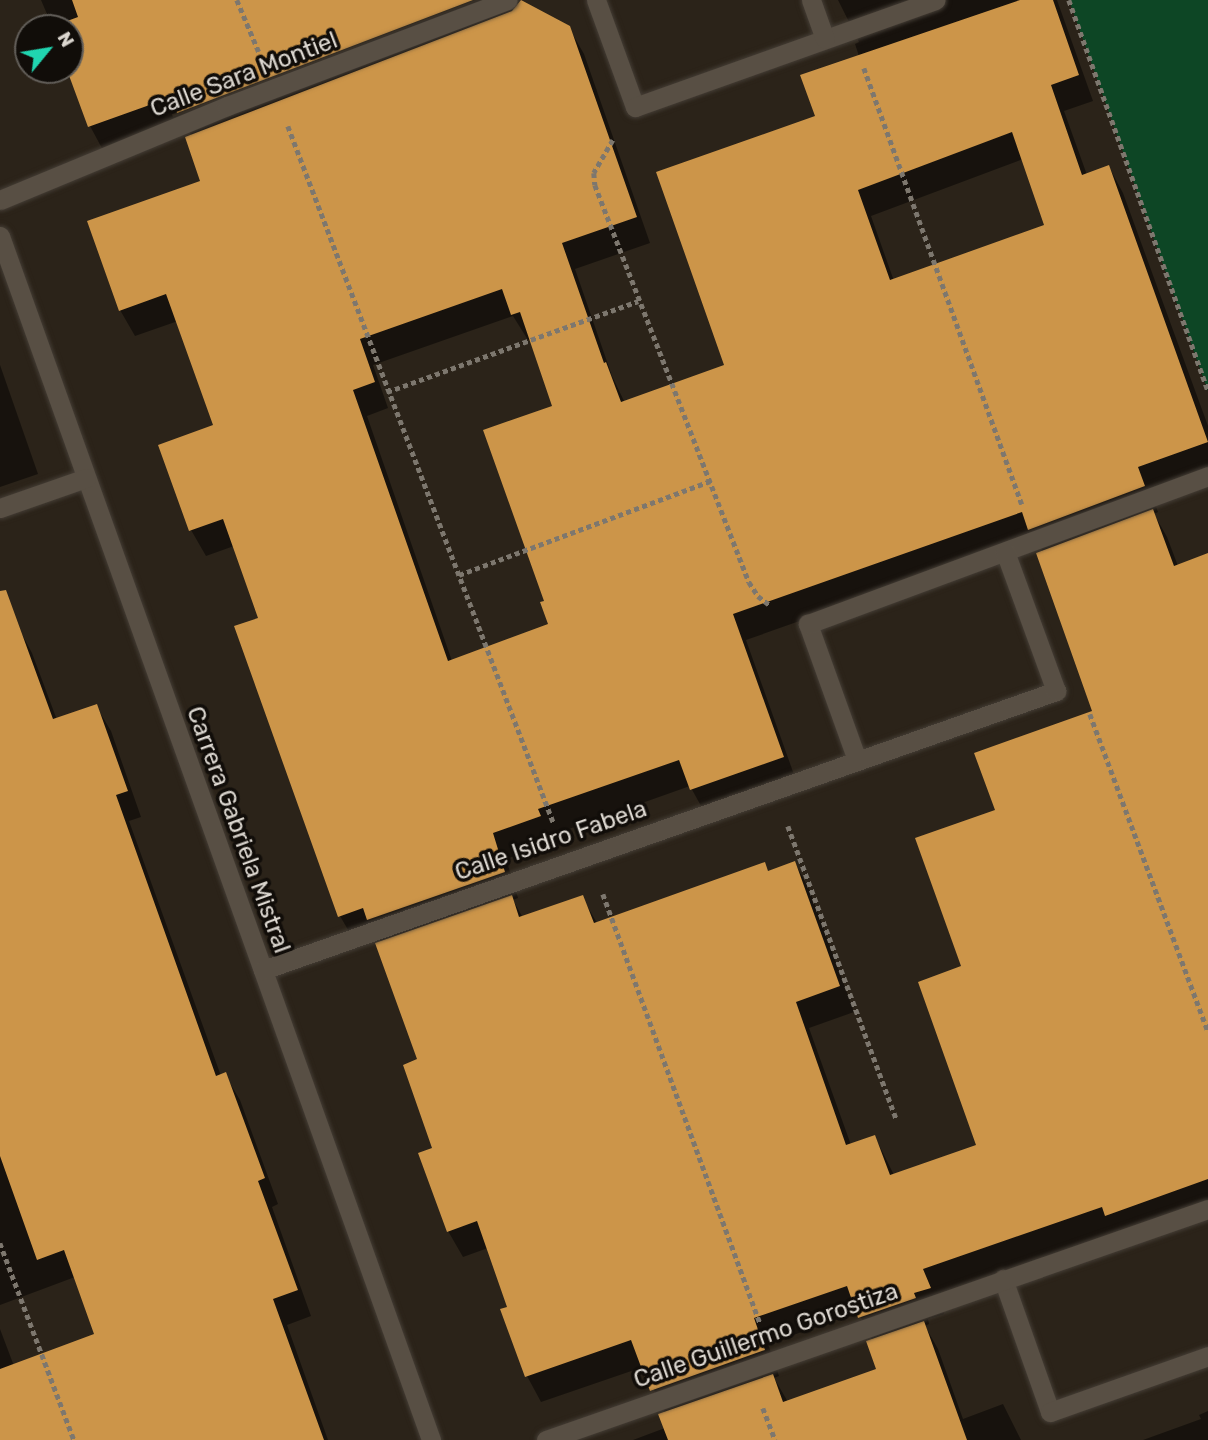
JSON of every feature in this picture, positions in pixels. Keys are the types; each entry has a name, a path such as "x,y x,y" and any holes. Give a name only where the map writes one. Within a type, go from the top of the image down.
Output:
{"street":[{"name":"Calle Sara Montiel","path":"0,200 274,88 508,0"},
{"path":"596,0 635,107 935,0"},
{"path":"811,0 825,39"},
{"name":"Carrera Gabriela Mistral","path":"0,236 431,1440"},
{"path":"857,760 808,624 1208,476"},
{"path":"0,508 86,478"},
{"path":"1005,552 1056,691"},
{"name":"Calle Isidro Fabela","path":"263,970 1056,691"},
{"name":"Calle Guillermo Gorostiza","path":"546,1440 1208,1209"},
{"path":"1003,1279 1050,1412 1208,1356"}],"path":[{"path":"237,0 274,88 387,392 568,861"},
{"path":"1069,0 1208,391"},
{"path":"850,31 1035,540"},
{"path":"635,107 594,173 595,185 749,582 758,596 808,624"},
{"path":"387,392 638,301"},
{"path":"459,575 710,481"},
{"path":"1056,691 1075,697 1087,707 1208,1032"},
{"path":"775,789 897,1121"},
{"path":"588,854 773,1359"},
{"path":"0,1243 74,1440"}],"green space":[{"path":"1069,0 1208,0 1208,391"}],"building":[{"path":"72,0 473,0 177,113 172,97 88,127 72,84 84,84 84,14 77,14"},
{"path":"521,0 570,26 637,217 562,243 604,363 606,362 621,402 724,365 656,172 815,116 800,75 1020,0 1053,0 1079,75 1051,85 1082,175 1109,165 1208,442 1138,467 1145,486 1028,530 1022,512 733,614 784,757 690,790 679,760 538,809 541,816 493,833 505,872 367,920 363,908 338,917 234,626 258,618 223,519 189,531 158,445 213,425 166,294 119,311 87,221 200,181 185,137 512,11","holes":["1012,132 1044,225 890,280 858,190","502,289 511,315 520,312 552,406 483,430 544,601 540,602 548,624 448,661 353,390 375,382 360,339"]},
{"path":"1153,509 1174,566 1208,553 1208,1179 1105,1216 1102,1207 923,1269 931,1288 914,1293 916,1298 858,1318 847,1286 754,1318 765,1350 650,1391 631,1340 525,1377 500,1309 507,1307 477,1221 447,1232 418,1153 432,1148 403,1065 417,1059 375,943 512,895 519,917 583,895 594,923 765,862 768,871 795,861 840,986 796,1002 846,1145 875,1135 890,1175 976,1145 918,982 961,966 915,838 995,810 974,753 1092,711 1036,553"},
{"path":"6,590 53,719 97,704 128,791 116,795 216,1076 226,1072 265,1178 258,1181 298,1290 273,1299 324,1440 0,1440 0,1369 94,1334 64,1250 37,1260 0,1156 0,591"},
{"path":"924,1321 967,1440 668,1440 658,1414 773,1374 783,1402 876,1369 866,1341"}]}
